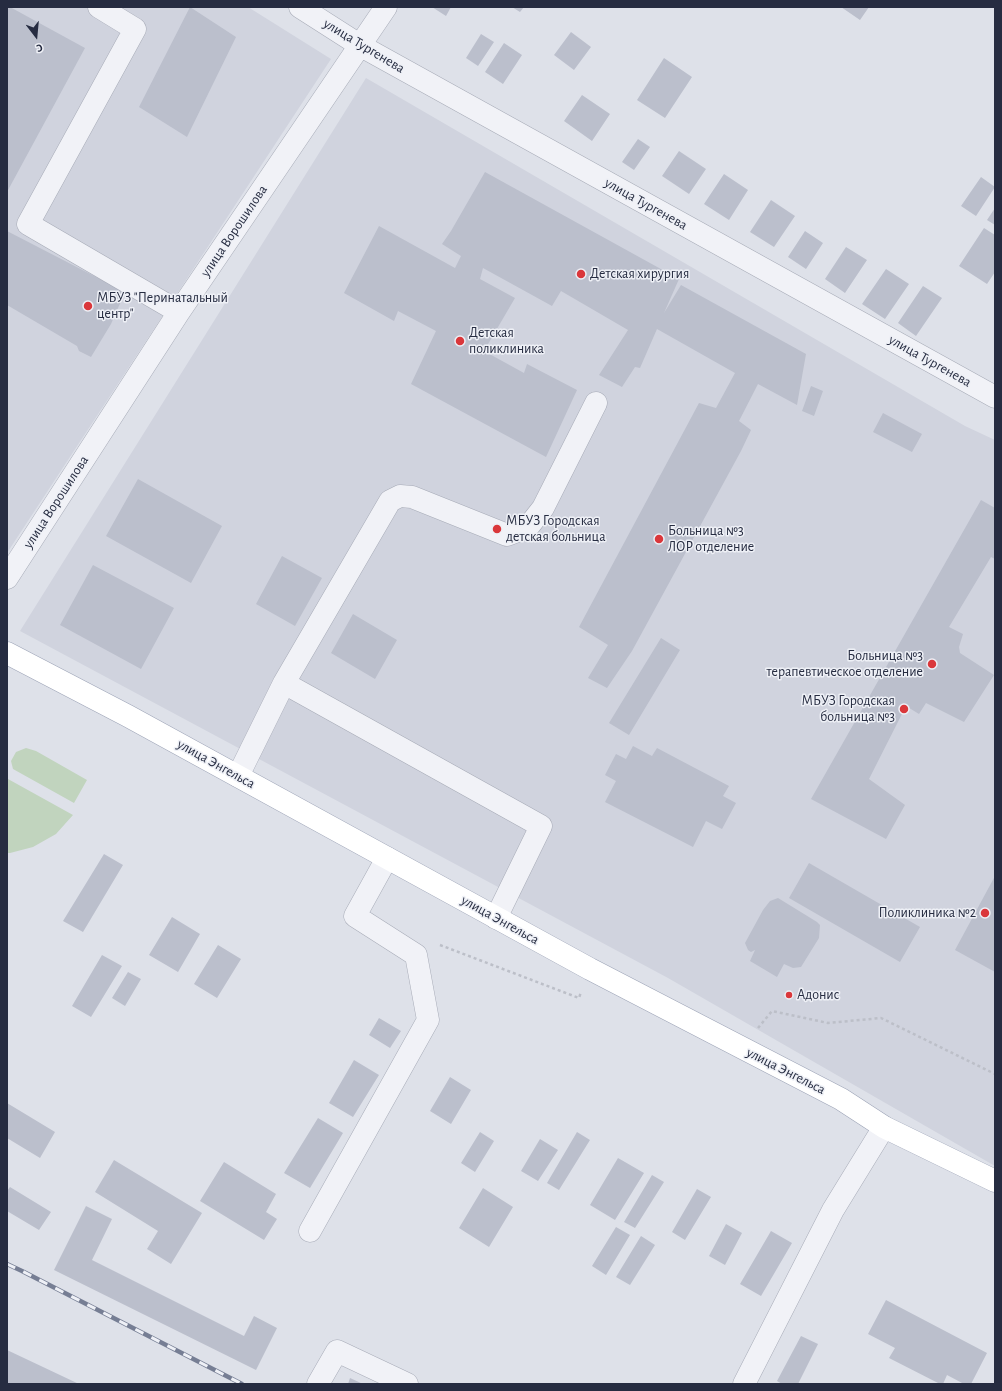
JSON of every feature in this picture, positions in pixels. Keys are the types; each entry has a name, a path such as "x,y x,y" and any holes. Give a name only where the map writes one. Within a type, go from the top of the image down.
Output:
{"main road":[{"name":"улица Энгельса","path":"7,653 128,716 590,969 841,1099 884,1127 995,1181"}],"street":[{"path":"99,7 135,29 28,224 179,312"},
{"name":"улица Тургенева","path":"300,7 361,46 993,391"},
{"name":"улица Ворошилова","path":"7,578 179,312 361,46 386,7"},
{"path":"238,776 284,683 390,501 400,496 412,497 507,535 528,527 542,508 596,403"},
{"path":"284,683 541,826 496,918"},
{"path":"310,1231 428,1020 416,955 355,916 387,858"},
{"path":"744,1384 833,1210 884,1127"},
{"path":"318,1384 337,1351 407,1384"}],"shaded area":[{"name":"МБУЗ \"Перинатальный центр\"","path":"7,7 248,7 331,59 7,553"},
{"name":"МБУЗ Городская детская больница","path":"366,78 965,426 995,440 995,1166 668,978 20,631"}],"green space":[{"path":"26,748 36,751 87,780 74,803 13,769 11,761 16,752"},
{"path":"7,779 73,815 56,834 33,847 7,853"}],"building":[{"path":"7,7 10,7 85,48 7,192"},
{"path":"190,7 236,37 187,137 139,107"},
{"path":"432,7 451,7 446,16"},
{"path":"512,7 524,7 520,12"},
{"path":"841,7 869,7 860,20"},
{"path":"571,32 591,47 574,70 554,55"},
{"path":"481,34 494,42 478,66 466,58"},
{"path":"504,43 522,55 503,84 485,72"},
{"path":"664,58 692,77 665,118 637,100"},
{"path":"582,95 610,114 592,141 564,121"},
{"path":"638,139 650,147 634,170 622,162"},
{"path":"679,151 706,169 689,194 662,176"},
{"path":"485,172 679,279 664,313 681,285 806,354 797,405 758,384 739,421 751,430 741,451 632,651 607,688 588,678 608,645 579,627 699,403 716,408 735,373 657,329 640,368 635,367 622,387 599,375 628,330 561,291 552,306 483,268 480,279 515,298 484,351 524,373 527,364 577,390 546,457 411,384 436,331 398,311 394,321 344,293 379,226 455,268 461,256 442,244"},
{"path":"724,174 748,190 729,220 704,204"},
{"path":"981,177 995,187 976,216 961,206"},
{"path":"771,200 795,216 774,247 750,232"},
{"path":"995,208 995,225 987,220"},
{"path":"984,228 995,235 995,272 987,284 959,266"},
{"path":"7,231 125,292 111,324 91,357 79,351 77,346 7,305"},
{"path":"805,231 823,243 806,269 788,257"},
{"path":"846,247 867,260 845,293 825,279"},
{"path":"886,269 909,284 885,319 862,304"},
{"path":"923,286 942,298 916,336 898,323"},
{"path":"811,386 823,391 814,416 802,411"},
{"path":"883,413 922,434 912,452 873,432"},
{"path":"138,479 222,526 191,583 106,536"},
{"name":"Больница №3 терапевтическое отделение","path":"981,500 995,508 995,559 991,557 949,627 963,634 959,647 960,653 994,675 964,722 926,703 919,714 906,706 869,779 905,805 886,839 811,799"},
{"path":"282,556 322,578 295,626 256,604"},
{"path":"93,565 174,608 141,669 60,625"},
{"path":"353,614 397,640 375,679 331,653"},
{"path":"661,638 680,650 629,735 609,723"},
{"path":"633,746 652,756 657,748 729,786 723,796 736,803 722,829 706,821 693,847 605,802 616,781 605,775 616,754 626,759"},
{"path":"104,854 123,865 83,932 63,921"},
{"path":"809,863 920,927 900,962 789,898"},
{"name":"Поликлиника №2","path":"995,876 995,972 955,950"},
{"path":"778,898 820,925 819,938 801,967 793,968 784,964 777,977 750,961 755,950 751,952 748,950 745,943 763,910 770,901"},
{"path":"172,917 200,934 178,972 149,955"},
{"path":"218,945 241,959 217,998 194,984"},
{"path":"102,955 122,966 91,1017 72,1006"},
{"path":"128,972 141,979 125,1006 112,998"},
{"path":"379,1018 401,1031 390,1048 369,1035"},
{"path":"354,1060 379,1075 353,1117 329,1103"},
{"path":"450,1077 471,1090 451,1124 430,1111"},
{"path":"7,1103 55,1132 40,1158 7,1138"},
{"path":"318,1118 343,1133 310,1188 284,1173"},
{"path":"480,1132 494,1141 475,1172 461,1163"},
{"path":"577,1132 590,1140 559,1190 547,1183"},
{"path":"540,1139 558,1150 538,1181 521,1171"},
{"path":"618,1158 644,1173 615,1220 590,1205"},
{"path":"114,1160 202,1213 171,1264 147,1249 158,1231 95,1192"},
{"path":"224,1162 276,1194 266,1212 277,1219 264,1240 200,1201"},
{"path":"652,1175 664,1182 635,1228 624,1222"},
{"path":"10,1187 51,1212 39,1230 7,1211 7,1191"},
{"path":"483,1188 513,1207 489,1247 459,1228"},
{"path":"697,1189 711,1197 685,1240 672,1232"},
{"path":"86,1206 112,1219 92,1260 244,1336 254,1316 277,1328 256,1370 54,1270"},
{"path":"726,1224 742,1233 725,1265 709,1256"},
{"path":"616,1227 630,1235 606,1275 592,1266"},
{"path":"771,1231 792,1243 761,1296 740,1284"},
{"path":"641,1236 655,1245 630,1285 616,1277"},
{"path":"886,1300 987,1353 971,1384 964,1384 947,1375 943,1384 940,1384 889,1358 895,1348 868,1334"},
{"path":"801,1336 818,1344 798,1384 782,1384 777,1381"},
{"path":"7,1350 79,1384 7,1384"},
{"path":"350,1378 363,1384 348,1384"}],"railway":[{"path":"7,1264 242,1384"}],"place":[{"name":"Детская хирургия","path":"581,274"},
{"name":"МБУЗ \"Перинатальный центр\"","path":"88,306"},
{"name":"Детская поликлиника","path":"460,341"},
{"name":"МБУЗ Городская детская больница","path":"497,529"},
{"name":"Больница №3 ЛОР отделение","path":"659,539"},
{"name":"Больница №3 терапевтическое отделение","path":"932,664"},
{"name":"МБУЗ Городская больница №3","path":"904,709"},
{"name":"Поликлиника №2","path":"985,913"},
{"name":"Адонис","path":"789,995"}]}
